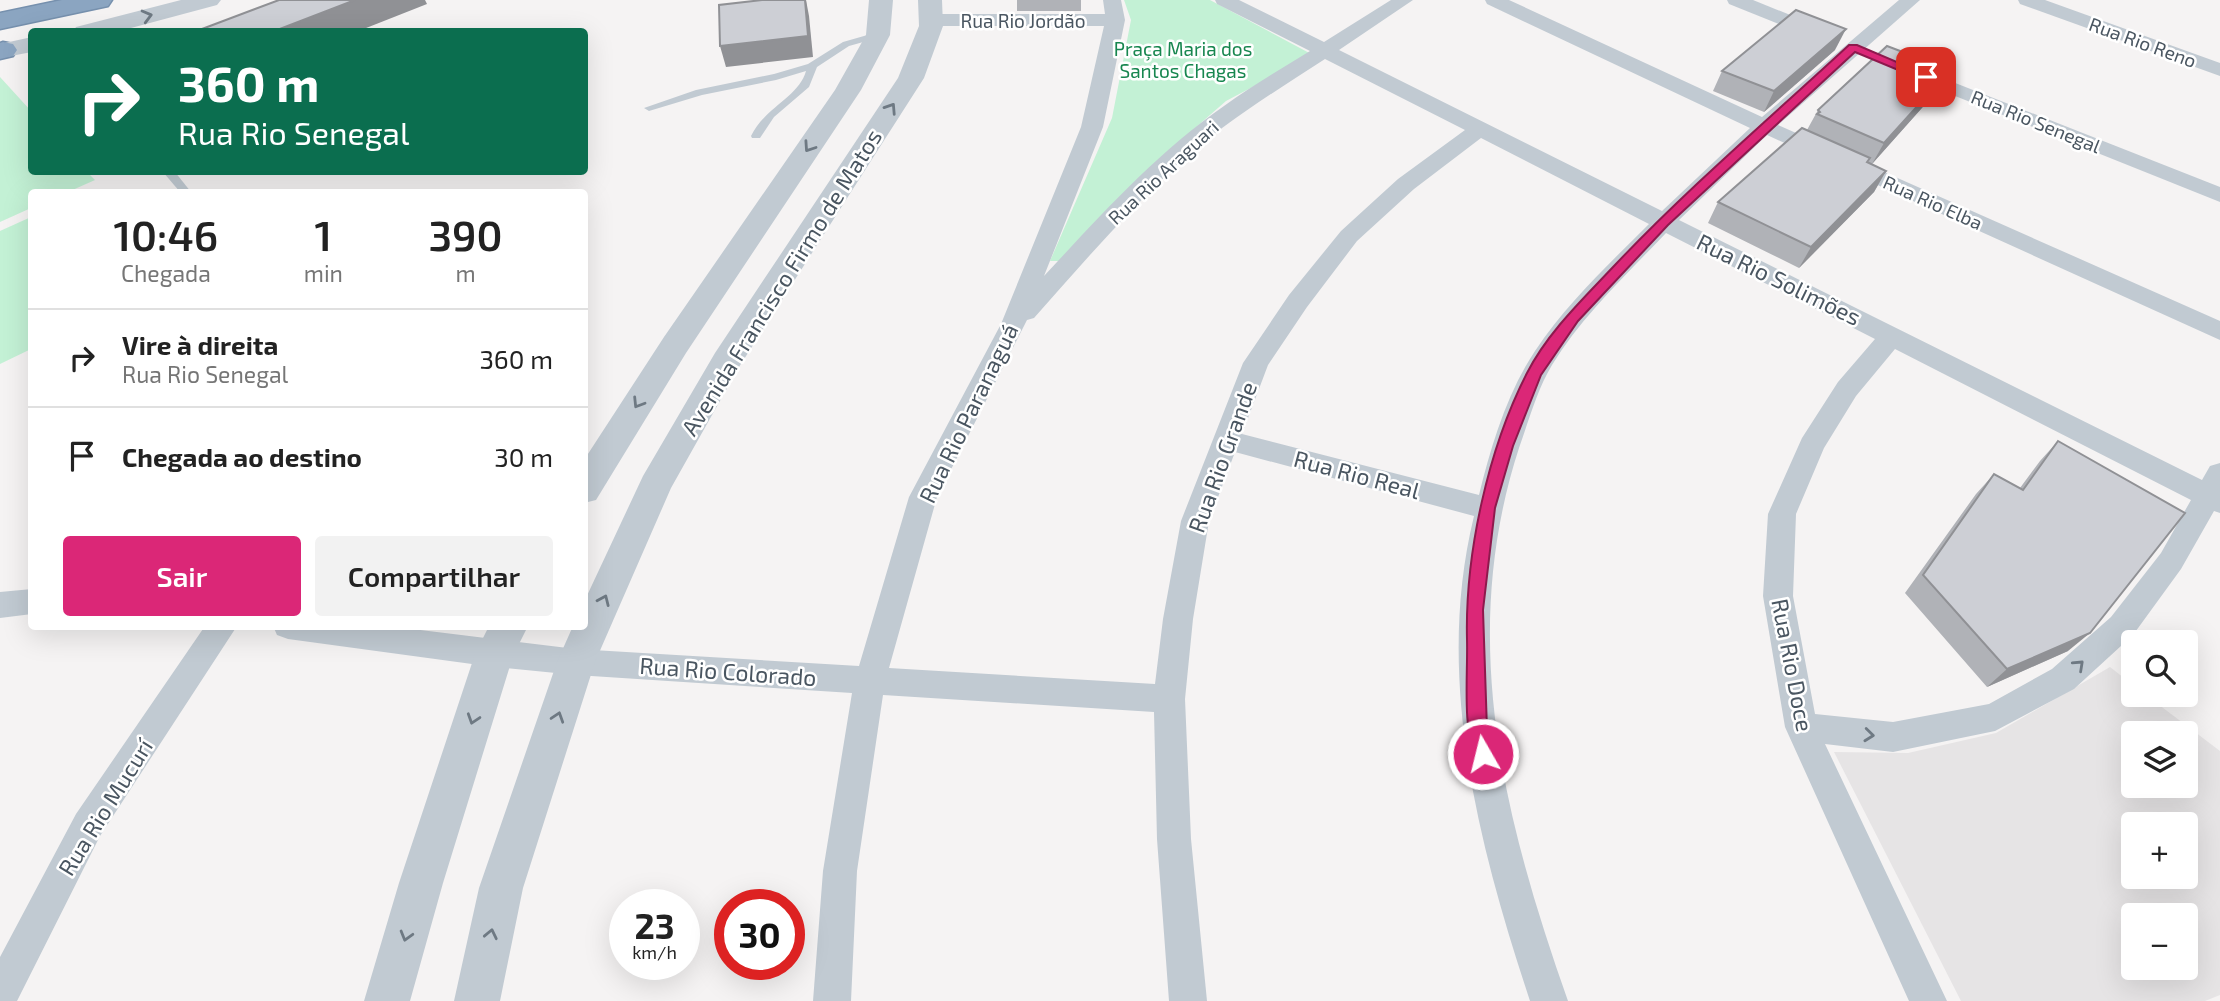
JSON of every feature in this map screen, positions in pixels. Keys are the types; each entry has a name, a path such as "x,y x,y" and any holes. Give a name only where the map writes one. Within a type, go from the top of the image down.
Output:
{"highway":[{"path":"0,3 16,0"},
{"path":"0,21 99,0"}],"street":[{"path":"99,28 209,0"},
{"name":"Avenida Francisco Firmo de Matos","path":"588,484 675,345 848,90 878,35 881,0"},
{"name":"Rua Rio Solimões","path":"1224,0 1664,222 2216,491"},
{"name":"Rua Rio Araguari","path":"1013,324 1111,218 1170,160 1230,111 1328,51 1404,0"},
{"name":"Rua Rio Elba","path":"1494,0 1766,127 2220,331"},
{"name":"Rua Rio Senegal","path":"1736,0 2220,195"},
{"path":"1549,1001 1500,848 1478,730 1475,610 1487,508 1506,446 1534,373 1573,317 1664,222 1853,48 1911,0"},
{"name":"Rua Rio Reno","path":"2028,0 2220,70"},
{"name":"Avenida Francisco Firmo de Matos","path":"477,1001 501,888 576,662 655,486 726,361 911,78 931,26 931,10"},
{"name":"Rua Rio Jordão","path":"931,10 1114,10"},
{"name":"Rua Rio Paranaguá","path":"832,1001 840,870 870,680 923,497 1013,324 1093,127 1114,10"},
{"path":"1,51 28,45"},
{"name":"Rua Rio Grande","path":"1188,1001 1174,839 1169,699 1178,619 1195,521 1256,363 1298,301 1349,236 1406,184 1479,130"},
{"name":"Rua Rio Doce","path":"1893,335 1847,389 1812,445 1782,514 1778,596 1801,727 1928,1001"},
{"path":"675,345 698,348 726,361"},
{"name":"Rua Rio Real","path":"1227,440 1487,508"},
{"path":"1801,727 1893,737 1995,718 2063,679 2122,626 2171,561 2216,491"},
{"path":"0,605 28,602"},
{"name":"Rua Rio Mucurí","path":"0,995 88,825 219,630"},
{"name":"Rua Rio Colorado","path":"349,630 502,640 576,662 1169,699"},
{"path":"387,1001 421,883 502,640"}],"lane":[{"path":"649,108 700,92 743,86 812,66 846,44 878,35"},
{"path":"756,136 759,127 778,106 806,86 812,66"},
{"path":"172,175 183,189"}],"shaded area":[{"path":"2110,667 2121,676 2121,707 2162,707 2180,721 2121,721 2121,798 2198,798 2198,734 2220,751 2220,995 2205,1001 1961,1001 1834,752 1908,753 1996,733"}],"green space":[{"name":"Praça Maria dos Santos Chagas","path":"1124,0 1210,0 1313,55 1226,101 1155,163 1065,261 1050,261 1112,118 1131,20"},
{"path":"0,77 28,108 28,175 90,175 95,180 75,189 28,189 28,209 0,222"},
{"path":"28,218 28,350 0,364 0,231"}],"building":[{"path":"279,0 355,0 282,28 205,28"},
{"path":"762,0 805,0 808,36 720,46 719,5"},
{"path":"1796,10 1846,29 1774,91 1722,71"},
{"path":"1887,46 1950,70 1884,143 1817,114 1820,112 1818,110"},
{"path":"1802,128 1870,158 1867,162 1886,171 1811,247 1718,202"},
{"path":"2058,441 2185,513 2090,633 2007,669 1923,575 1994,474 2023,490"}],"route":[{"path":"1483,754 1478,730 1475,610 1487,508 1506,446 1534,373 1573,317 1664,222 1853,48 1926,77"}]}
